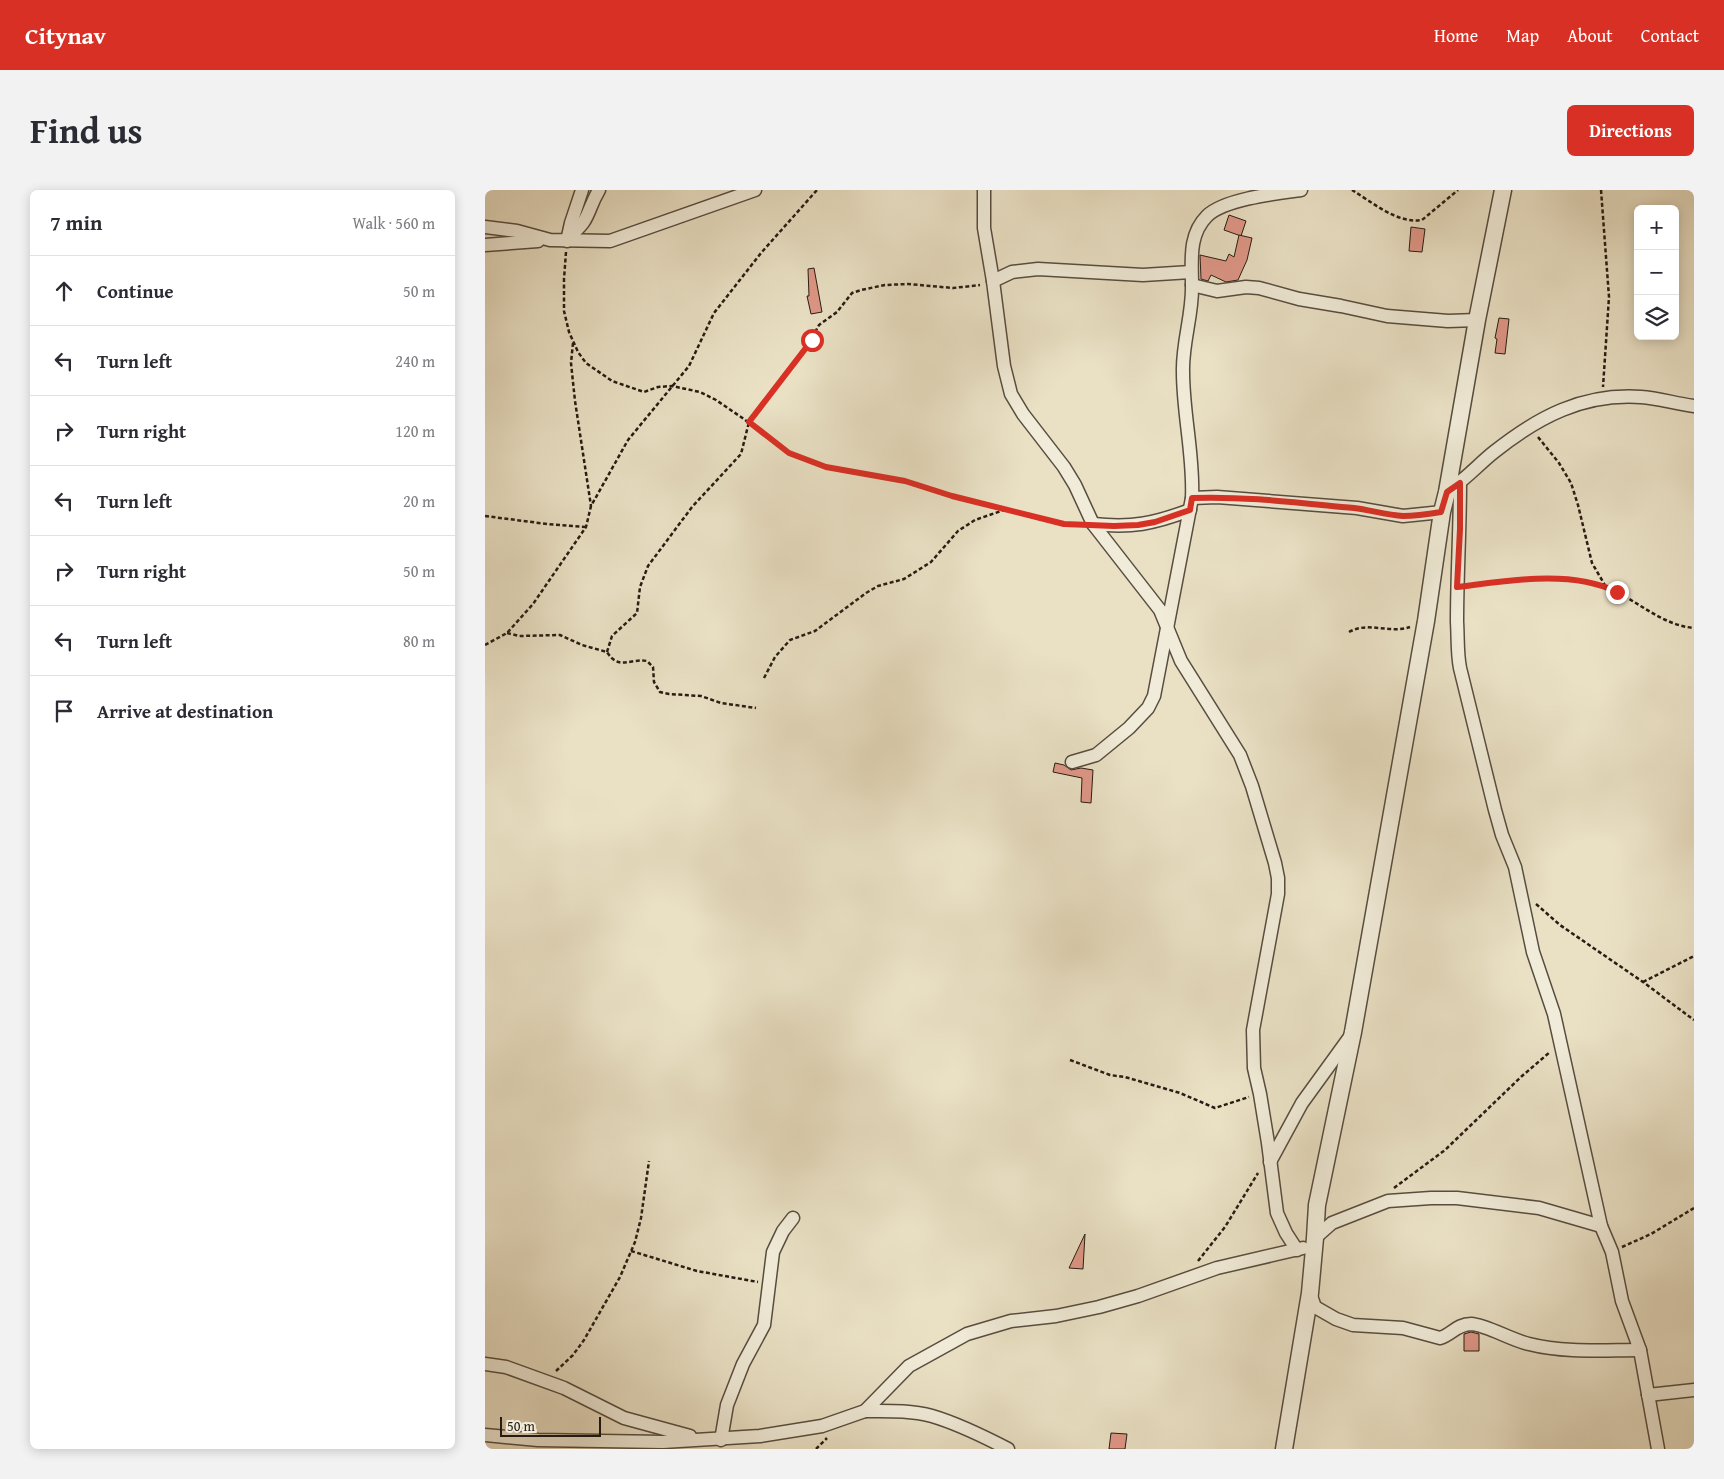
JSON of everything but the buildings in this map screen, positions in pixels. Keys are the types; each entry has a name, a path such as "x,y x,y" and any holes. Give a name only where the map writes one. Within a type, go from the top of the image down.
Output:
{"street":[{"path":"568,239 571,223 582,190"},
{"path":"568,239 580,228 587,218 599,190"},
{"path":"485,245 568,239 610,241 755,190"},
{"path":"984,190 985,228 1004,366 1011,394 1023,414 1075,485 1093,524 1153,600 1167,624 1181,662 1240,755 1259,808 1278,878 1278,894 1253,1030 1254,1068 1271,1162 1277,1213 1286,1233 1297,1250"},
{"path":"1073,762 1096,755 1129,728 1148,708 1154,696 1191,504 1193,474 1183,370 1192,279 1192,246 1199,227 1207,216 1218,208 1265,192 1301,190"},
{"path":"1503,190 1477,320 1454,487 1460,529 1457,587 1459,668 1495,810 1519,883 1533,952 1554,1014 1601,1226 1611,1252 1622,1301 1641,1350 1658,1449"},
{"path":"485,227 517,231 550,240"},
{"path":"993,281 1012,272 1038,269 1143,275 1192,279 1217,291 1247,287 1259,288 1299,299 1387,316 1448,322 1477,320"},
{"path":"1284,1449 1309,1293 1317,1205 1353,1032 1426,621 1441,512 1454,487 1493,453 1529,426 1564,408 1603,398 1641,396 1694,406"},
{"path":"1093,524 1114,526 1147,524 1191,504 1217,497 1357,508 1403,516 1441,512"},
{"path":"1271,1162 1302,1103 1353,1032"},
{"path":"865,1411 909,1366 967,1334 1011,1321 1056,1316 1099,1307 1139,1296 1217,1268 1297,1250 1315,1241 1331,1224 1388,1201 1457,1198 1539,1208 1601,1226"},
{"path":"721,1440 727,1405 743,1364 764,1326 773,1252 783,1231 793,1218"},
{"path":"1309,1293 1315,1307 1326,1314 1353,1325 1403,1328 1440,1338 1459,1326 1469,1324 1481,1326 1512,1339 1548,1348 1641,1350"},
{"path":"485,1364 506,1367 545,1380 624,1418 702,1440"},
{"path":"1648,1395 1694,1390"},
{"path":"485,1435 538,1440 663,1442 721,1440 793,1432 822,1426 865,1411 903,1412 931,1416 977,1433 1007,1449"}],"path":[{"path":"485,646 507,634 533,604 587,527 591,506 628,440 689,366 714,313 761,254 817,190"},
{"path":"1352,190 1400,217 1416,221 1422,220 1458,190"},
{"path":"1601,190 1609,297 1603,364 1603,398"},
{"path":"568,239 563,279 563,310 569,332 578,352 586,363 612,382 644,392 658,387 672,386 700,392 749,422 789,453 826,467 905,481 952,496 1064,524 1093,524"},
{"path":"607,652 612,636 637,613 640,587 647,566 692,507 741,454 749,422 805,350 819,325 837,312 852,293 885,286 908,284 953,288 974,287 993,281"},
{"path":"573,342 571,363 575,401 591,506"},
{"path":"1529,426 1559,463 1571,483 1592,563 1607,587"},
{"path":"765,678 775,657 790,640 815,631 878,586 904,579 931,562 958,531 975,520 1005,509"},
{"path":"485,516 587,527"},
{"path":"1457,587 1522,580 1581,581 1607,587 1671,622 1694,628"},
{"path":"1349,632 1356,628 1367,626 1397,630 1426,621"},
{"path":"507,634 519,636 560,635 582,645 607,652 612,660 618,662 643,661 651,664 656,687 660,692 701,696 721,703 756,708"},
{"path":"1519,883 1538,906 1560,925 1643,982 1694,1020"},
{"path":"1643,982 1694,956"},
{"path":"1387,1193 1445,1150 1522,1076 1560,1044"},
{"path":"1070,1060 1110,1075 1125,1077 1180,1093 1215,1108 1260,1094"},
{"path":"545,1380 573,1355 584,1340 620,1277 631,1251 641,1218 649,1161"},
{"path":"1180,1280 1207,1251 1225,1227 1258,1173 1271,1162"},
{"path":"1611,1252 1651,1234 1694,1208"},
{"path":"631,1251 697,1271 768,1284"}],"route":[{"path":"812,340 749,422 789,453 826,467 905,481 952,496 1039,519 1064,524 1114,526 1155,522 1190,510 1192,498 1217,497 1357,508 1403,516 1415,516 1441,512 1447,492 1460,483 1457,587 1550,579 1581,581 1607,587 1617,592"}]}
